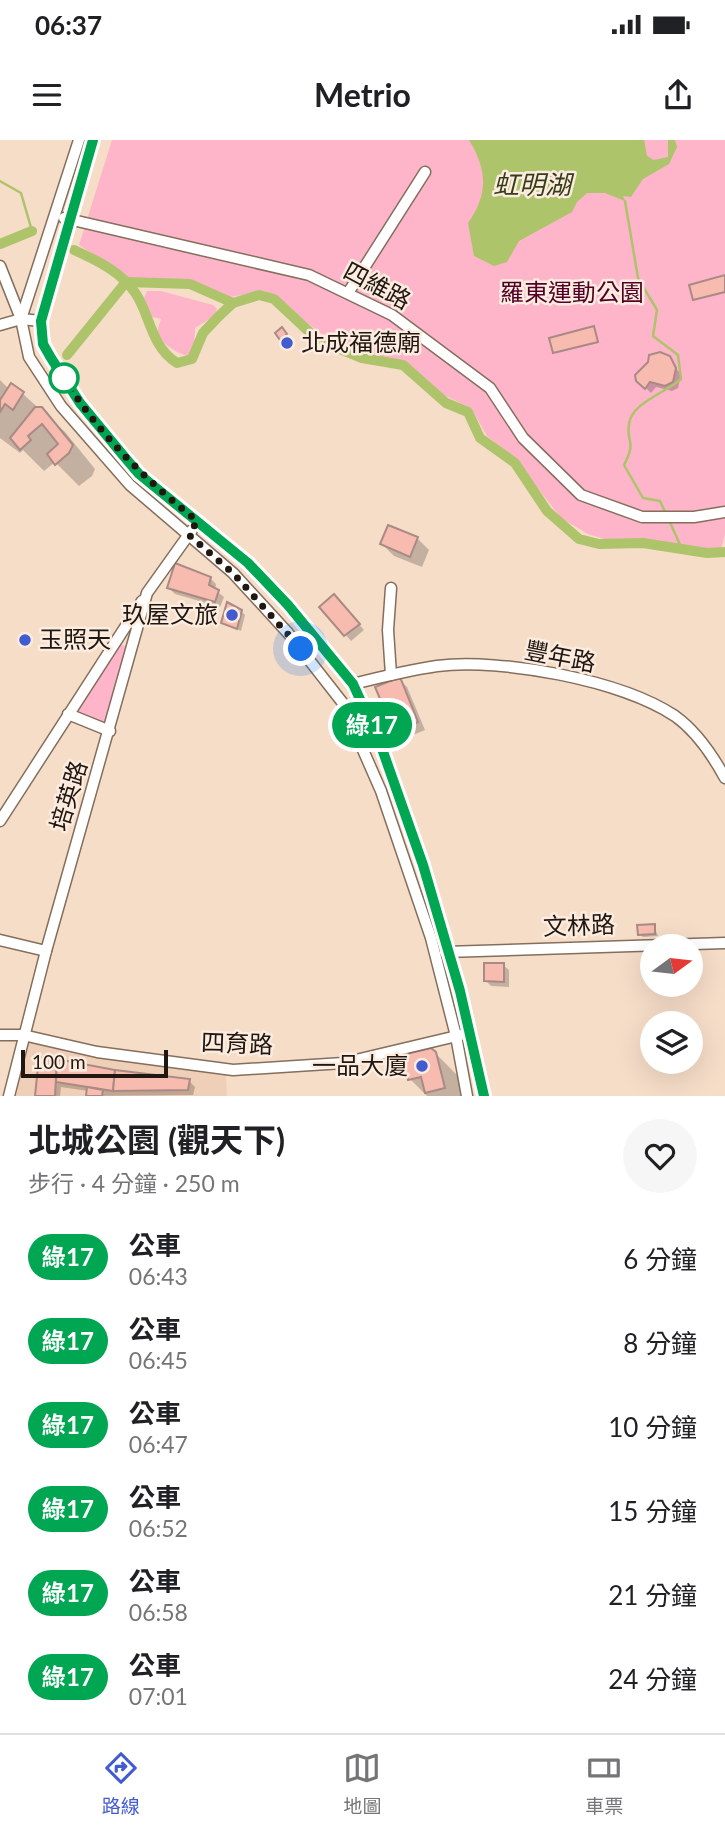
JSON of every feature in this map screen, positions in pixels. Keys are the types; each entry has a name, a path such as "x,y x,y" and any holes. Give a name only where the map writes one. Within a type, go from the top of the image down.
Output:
{"street":[{"path":"21,320 79,140"},
{"path":"93,140 68,219 41,321 43,344 80,403 139,474 248,563 353,684 384,754 449,951 471,1033 484,1096"},
{"path":"348,293 425,172"},
{"name":"四維路","path":"55,215 309,275 392,315 490,388 523,438 581,495 642,517 725,512"},
{"path":"0,266 21,320 29,357 48,389 130,485 233,573 288,633 342,702 381,791 435,954 456,1036 467,1096"},
{"path":"0,325 21,320 41,321"},
{"name":"培英路","path":"9,1096 46,951 147,593 197,521"},
{"path":"391,588 388,630 391,675"},
{"path":"0,821 147,593"},
{"name":"豐年路","path":"353,684 439,666 482,666 551,672 657,705 693,733 725,778"},
{"path":"68,714 110,731"},
{"path":"0,940 46,951"},
{"name":"文林路","path":"435,954 449,951 725,943"},
{"name":"四育路","path":"0,1035 23,1035 97,1052 233,1070 343,1063 471,1033"}],"shaded area":[{"path":"29,1042 226,1074 227,1096 16,1096"}],"green space":[{"name":"羅東運動公園","path":"112,140 725,140 725,534 720,554 677,544 620,544 588,534 561,518 515,459 487,436 471,408 433,390 397,364 355,354 326,337 264,291 230,297 173,281 136,282 79,245"},
{"path":"147,291 161,291 213,305 217,309 214,316 195,328 194,348 189,356 175,351 161,339 158,331 161,319 152,317 144,298"},
{"path":"116,642 133,650 110,731 68,714"}],"water":[{"name":"虹明湖","path":"469,140 644,140 647,156 654,160 668,157 668,140 675,140 677,147 669,164 643,179 631,197 623,196 625,201 605,193 587,193 577,202 572,212 519,241 507,262 494,266 474,256 468,223 480,202 483,182 479,161"}],"building":[{"path":"725,275 725,292 693,300 689,285"},
{"path":"594,326 598,342 553,353 549,338"},
{"path":"282,327 287,334 280,340 275,333"},
{"path":"660,352 670,356 676,368 673,382 665,386 650,382 645,389 636,381 635,375 648,362 649,355"},
{"path":"11,383 24,392 13,410 5,404 0,412 0,400"},
{"path":"35,407 42,407 73,445 69,453 55,465 47,454 58,444 42,424 28,436 31,440 20,450 10,438"},
{"path":"388,525 418,537 410,557 380,544"},
{"path":"175,563 211,577 209,585 219,590 215,602 167,588"},
{"path":"334,594 360,624 344,636 319,607"},
{"name":"玖屋文旅","path":"227,602 242,610 237,629 221,623"},
{"path":"400,677 418,722 394,732 375,687"},
{"path":"655,924 655,934 638,935 637,925"},
{"path":"484,963 504,963 504,982 484,981"},
{"name":"一品大廈","path":"431,1048 436,1052 445,1088 425,1093 421,1077 408,1080 402,1055"},
{"path":"39,1057 57,1059 55,1096 35,1096"},
{"path":"57,1059 115,1070 113,1091 56,1082"},
{"path":"115,1070 190,1079 188,1090 113,1091"},
{"path":"87,1087 103,1090 102,1096 86,1096"}],"waterway":[{"path":"0,181 21,193 32,231"},
{"path":"625,201 638,278 657,310 653,336 678,355 681,379 643,404 631,417 628,430 631,446 624,465 643,498 660,501 666,514"},
{"path":"0,244 32,231"},
{"path":"74,250 124,279 141,302 156,340 177,363 192,359 203,333 233,303 259,295 274,299 318,340 362,358 403,365 446,403 468,412 480,438 515,463 547,511 579,539 599,544 643,543 707,553 725,552"},
{"path":"67,355 126,282 190,284 233,303"},
{"path":"669,520 681,547"}],"bus line":[{"name":"綠17","path":"93,140 68,219 41,321 43,344 80,403 139,474 248,563 288,605 353,684 380,743 423,865 460,991 484,1096"}],"place":[{"name":"北成福德廟","path":"287,343"},
{"name":"玖屋文旅","path":"232,615"},
{"name":"玉照天","path":"25,640"},
{"name":"一品大廈","path":"422,1066"}],"route":[{"path":"64,378 80,403 139,474 197,521 189,535 233,573 301,649"}]}
